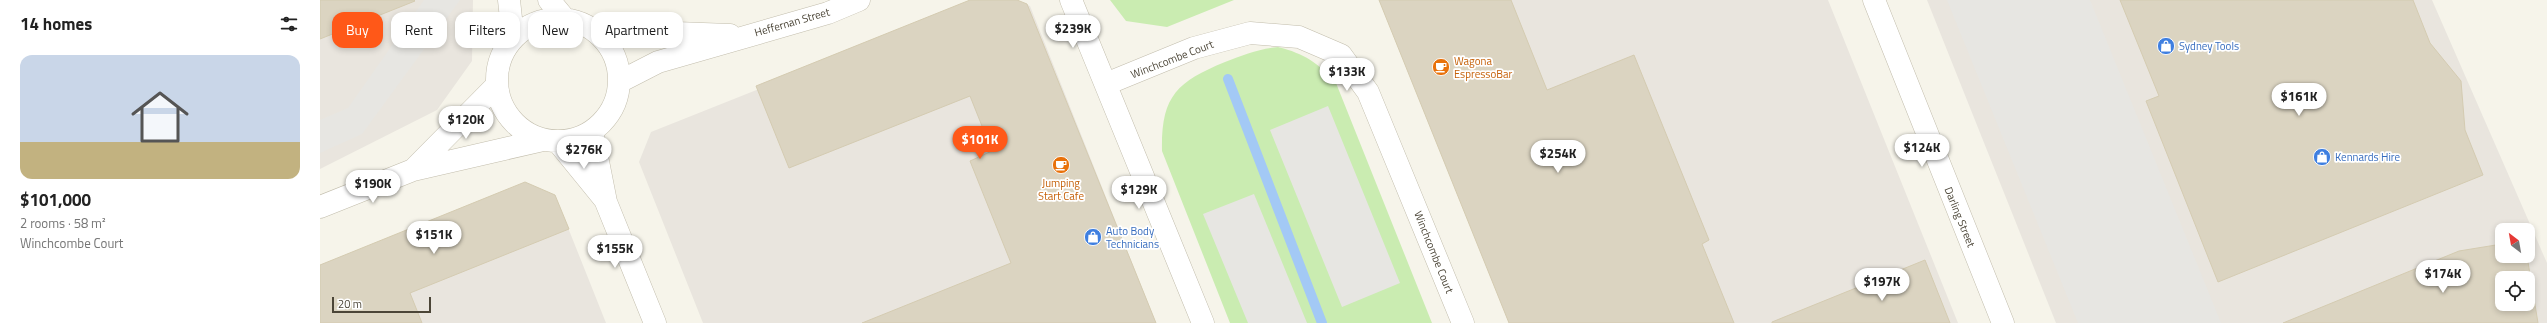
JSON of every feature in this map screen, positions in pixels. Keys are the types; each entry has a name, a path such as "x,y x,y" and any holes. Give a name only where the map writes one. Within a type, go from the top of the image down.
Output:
{"street":[{"path":"509,0 510,12"},
{"path":"549,0 559,12"},
{"name":"Heffernan Street","path":"619,82 658,62 747,35 828,13 859,0"},
{"path":"1071,0 1203,323"},
{"name":"Darling Street","path":"1874,0 2002,323"},
{"name":"Heffernan Street","path":"683,33 747,35"},
{"name":"Winchcombe Court","path":"1106,84 1194,48 1250,33 1299,36 1340,55 1368,92 1463,323"},
{"path":"505,48 497,68 496,86 501,104 511,120 526,132 551,141 606,202"},
{"path":"320,207 413,170 551,141 576,139 592,131 606,118 616,101 619,82 617,62 611,48"},
{"path":"413,170 496,86"},
{"path":"592,131 606,202 655,323"}],"shaded area":[{"path":"320,0 473,0 473,12 455,12 455,48 472,48 472,61 437,110 320,169"},
{"path":"424,0 460,0 447,18 447,12 416,12"},
{"path":"982,0 1017,0 1030,6 1156,323 703,323 639,162 651,132"},
{"path":"1379,0 1828,0 1958,323 1509,323"},
{"path":"1927,0 2432,0 2530,223 2495,223 2495,263 2535,263 2535,236 2547,263 2547,323 2056,323"},
{"path":"1947,0 2090,0 2221,323 2078,323"},
{"path":"391,47 425,48 362,134 320,153 320,120 348,108"},
{"path":"1328,106 1400,283 1342,307 1270,130"},
{"path":"1254,194 1307,323 1248,323 1203,214"},
{"path":"555,195 606,323 320,323 320,265 389,238"}],"green space":[{"path":"1110,0 1234,0 1167,27 1126,21"},
{"path":"1278,47 1296,53 1310,60 1336,83 1432,323 1230,323 1162,151 1162,132 1169,104 1183,85 1208,69 1225,62 1264,49"}],"building":[{"path":"320,0 415,1 383,14 383,12 332,12 332,34 320,39"},
{"path":"970,0 1017,0 1027,4 1156,323 862,323 1011,263 970,161 992,151 970,96 789,168 756,86"},
{"path":"1379,0 1511,0 1547,90 1634,55 1709,240 1702,244 1734,323 1509,323"},
{"name":"Kennards Hire","path":"2120,0 2413,0 2430,43 2461,81 2465,130 2483,175 2218,282 2146,101 2159,96"},
{"path":"525,182 555,195 569,229 410,293 422,323 320,323 320,265"},
{"path":"2495,245 2495,263 2528,263 2529,271 2495,271 2495,311 2535,311 2535,305 2538,323 2283,323 2459,251"},
{"path":"1925,260 1950,323 1772,323 1772,322"}],"waterway":[{"path":"1228,79 1322,323"}],"place":[{"name":"Sydney Tools","path":"2166,46"},
{"name":"Wagona EspressoBar","path":"1441,67"},
{"name":"Kennards Hire","path":"2322,157"},
{"name":"Jumping Start Cafe","path":"1061,165"},
{"name":"Auto Body Technicians","path":"1093,237"}]}
